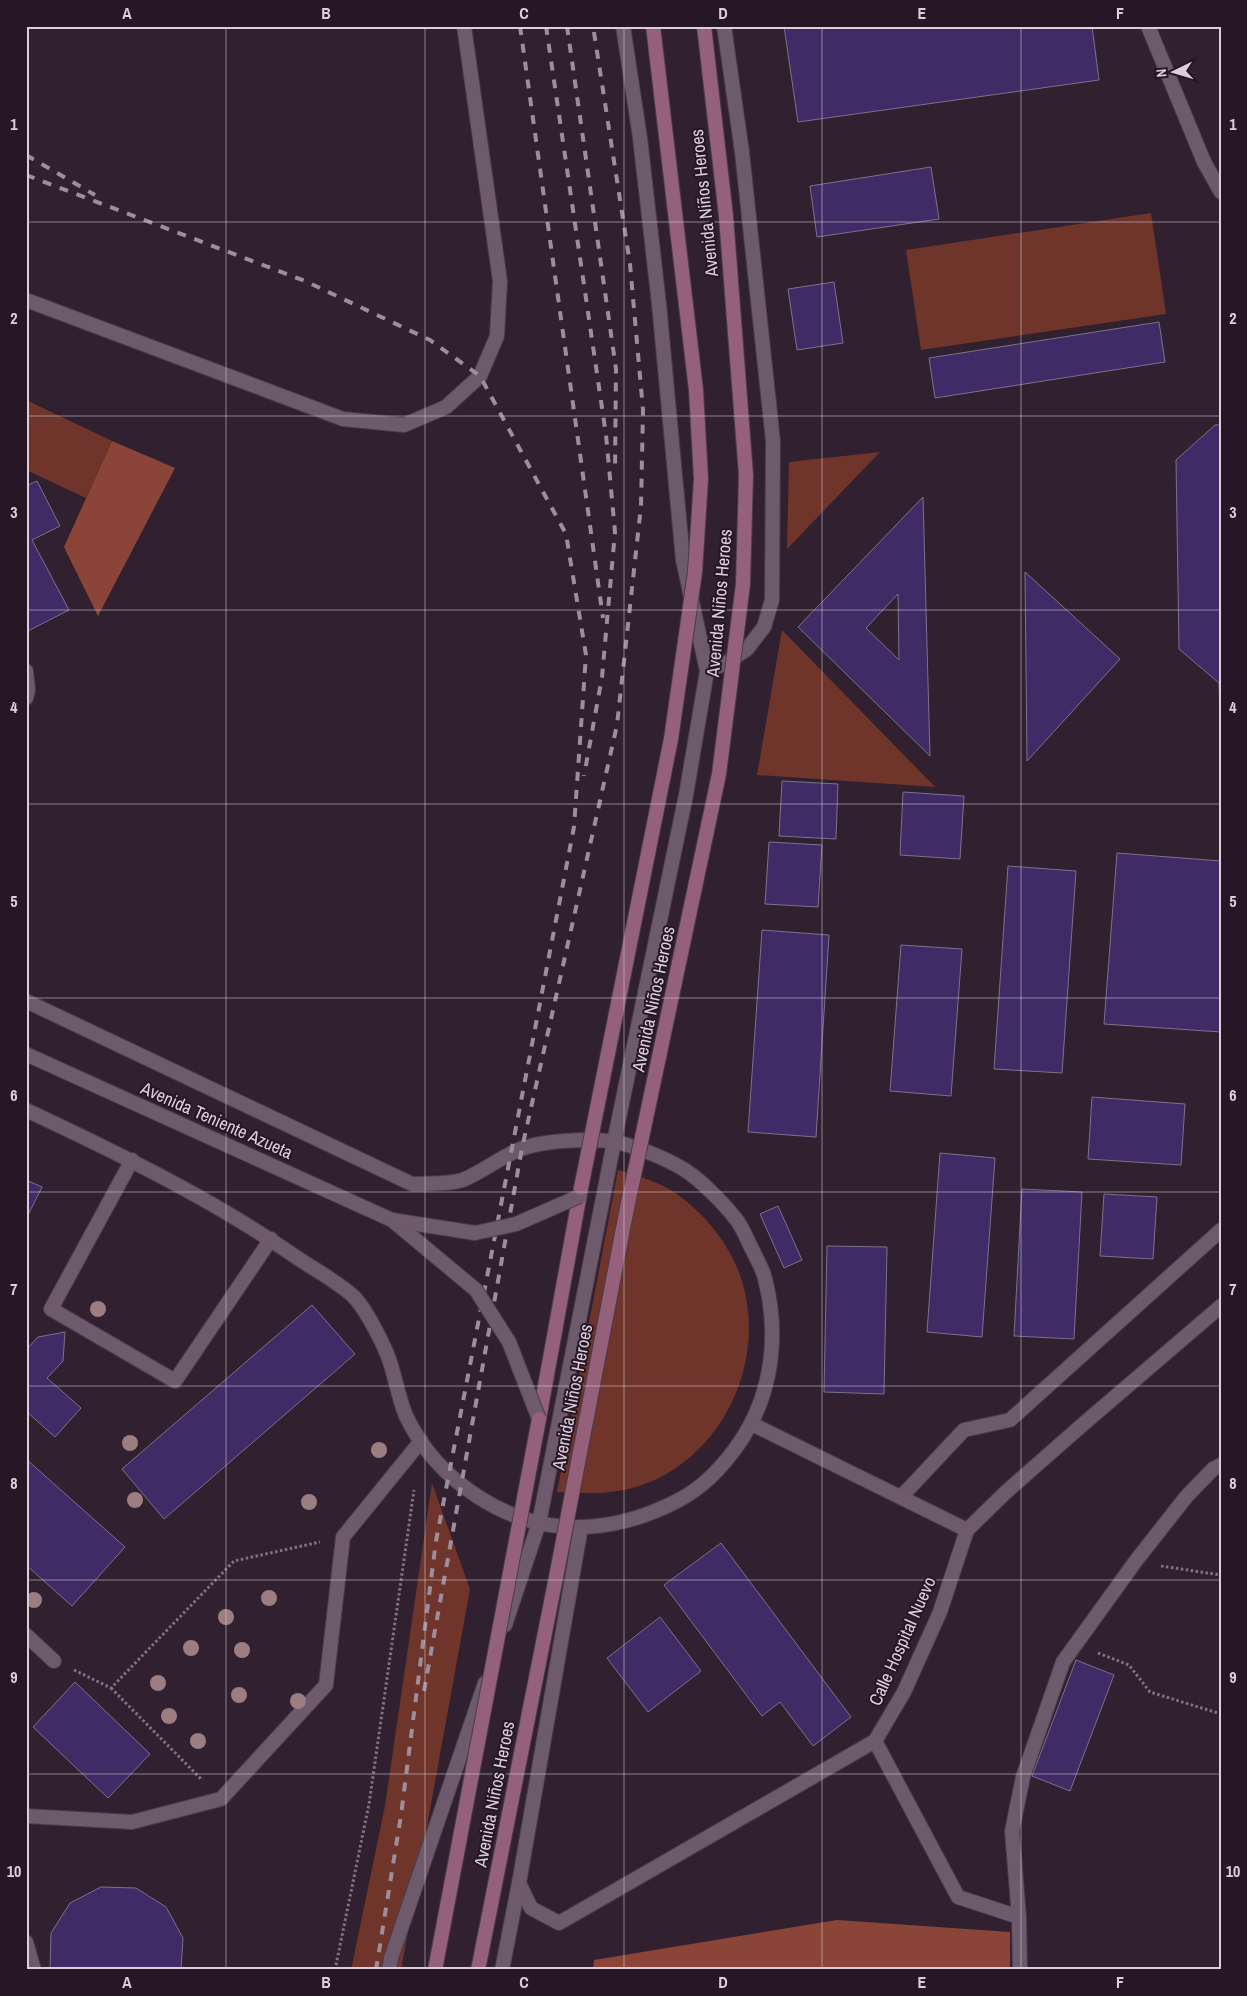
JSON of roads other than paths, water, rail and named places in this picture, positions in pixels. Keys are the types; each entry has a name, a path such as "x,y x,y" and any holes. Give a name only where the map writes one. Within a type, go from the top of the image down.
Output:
{"main road":[{"name":"Avenida Niños Heroes","path":"435,1970 580,1196 672,739 696,563 701,479 696,390 653,26"},
{"name":"Avenida Niños Heroes","path":"478,1970 627,1208 719,774 743,584 746,475 726,216 704,26"}],"street":[{"path":"26,300 343,419 404,425 446,407 480,376 497,336 500,281 464,26"},
{"path":"389,1970 391,1958 539,1523 614,1142 686,795 707,671 683,560 659,304 640,138 623,26"},
{"path":"707,671 726,663 747,648 764,627 772,600 773,441 742,152 724,26"},
{"path":"1148,26 1204,162 1221,192"},
{"path":"26,671 28,690 26,698"},
{"path":"26,1001 412,1184 462,1180 522,1148 558,1140 614,1142 648,1152 692,1174 736,1219 765,1276 774,1338 768,1380 752,1424 734,1451 709,1478 680,1500 634,1520 581,1527 539,1523 521,1518 474,1495 449,1475 421,1442 406,1415 396,1390 390,1362 371,1323 354,1297 271,1239 132,1160 26,1110"},
{"name":"Avenida Teniente Azueta","path":"26,1054 392,1220 476,1290 509,1342 539,1419"},
{"path":"132,1160 52,1309 175,1381 271,1239"},
{"name":"Avenida Teniente Azueta","path":"392,1220 475,1233 516,1224 580,1196"},
{"path":"901,1497 964,1430 1010,1420 1221,1230"},
{"name":"Calle Hospital Nuevo","path":"519,1883 531,1908 559,1922 875,1741 904,1692 936,1621 968,1530 1006,1492 1221,1306"},
{"path":"752,1424 968,1530"},
{"path":"26,1816 132,1822 221,1799 326,1685 343,1536 421,1442"},
{"path":"1020,1970 1019,1917 1012,1831 1023,1777 1063,1662 1186,1497 1213,1469 1221,1465"},
{"path":"502,1970 581,1527"},
{"path":"26,1635 54,1661"},
{"path":"875,1741 958,1897 1019,1917"},
{"path":"26,1942 34,1970"}],"railway":[{"path":"520,26 603,618"},
{"path":"546,26 606,435 615,532 602,677 584,776"},
{"path":"567,26 616,369 615,472"},
{"path":"424,1691 522,1148 617,725 641,506 643,410 630,264 593,26"},
{"path":"26,155 95,195"},
{"path":"26,175 305,281 430,340 480,376 566,534 586,655 574,827 436,1541 401,1815"},
{"path":"376,1970 402,1809"}]}
